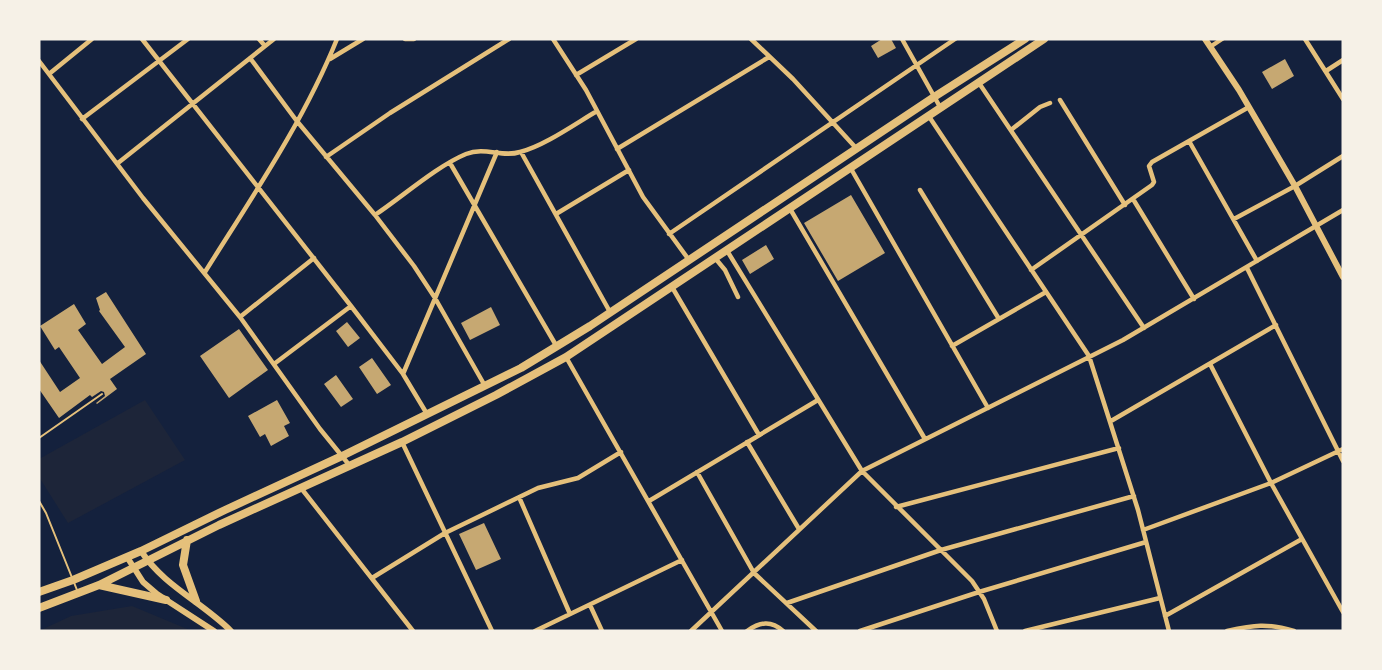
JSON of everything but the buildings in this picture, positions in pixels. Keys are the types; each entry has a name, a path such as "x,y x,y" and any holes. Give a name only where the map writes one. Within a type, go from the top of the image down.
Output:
{"main road":[{"path":"39,592 141,551 342,456 485,386 557,347 856,148 1025,39"},
{"path":"39,608 99,585 187,540 402,442 566,357 1044,39"},
{"path":"187,540 183,566 196,601"},
{"path":"99,585 166,600"}],"street":[{"path":"49,74 92,39"},
{"path":"142,39 403,374 427,414"},
{"path":"82,119 188,39"},
{"path":"259,39 265,46"},
{"path":"118,163 274,39"},
{"path":"205,272 296,120 329,60 337,39"},
{"path":"329,60 363,39"},
{"path":"405,39 414,39"},
{"path":"326,158 390,113 508,39"},
{"path":"553,39 597,111 643,197 689,260"},
{"path":"576,75 636,39"},
{"path":"753,39 856,148"},
{"path":"902,39 940,107"},
{"path":"669,234 955,39"},
{"path":"1205,39 1249,107 1295,186 1343,277"},
{"path":"1210,47 1222,39"},
{"path":"1305,39 1343,99"},
{"path":"617,149 769,57"},
{"path":"250,58 296,120 414,266 485,386"},
{"path":"39,60 157,216 240,317 350,466"},
{"path":"1326,70 1343,60"},
{"path":"979,83 1144,328"},
{"path":"1060,100 1125,205"},
{"path":"1011,130 1040,107 1050,103"},
{"path":"1031,270 1152,185 1154,182 1149,166 1152,162 1249,107"},
{"path":"375,215 450,163 476,150 521,152 597,111"},
{"path":"928,115 1089,356 1134,496 1170,631"},
{"path":"1190,141 1257,261"},
{"path":"403,374 497,152"},
{"path":"521,152 610,312"},
{"path":"1234,219 1295,186 1343,156"},
{"path":"450,163 557,347"},
{"path":"849,167 988,408"},
{"path":"555,214 629,170"},
{"path":"920,190 999,319"},
{"path":"1132,199 1194,299"},
{"path":"789,207 925,439"},
{"path":"690,631 862,471 1144,328 1343,210"},
{"path":"726,249 862,471 972,581 997,631"},
{"path":"715,257 725,270 738,297"},
{"path":"240,317 314,258"},
{"path":"1247,268 1341,450 1343,461"},
{"path":"672,287 759,435"},
{"path":"952,346 1046,292"},
{"path":"274,364 351,306"},
{"path":"1111,421 1276,325"},
{"path":"566,357 722,631"},
{"path":"1210,364 1271,483 1343,612"},
{"path":"649,501 818,399"},
{"path":"402,442 492,631"},
{"path":"747,442 799,529"},
{"path":"896,507 1119,448"},
{"path":"1143,530 1271,483 1341,450"},
{"path":"372,578 445,533 538,488 578,478 621,452"},
{"path":"697,472 754,573 816,631"},
{"path":"302,488 413,631"},
{"path":"787,603 941,550 1134,496"},
{"path":"519,497 570,614"},
{"path":"1166,616 1302,539"},
{"path":"860,631 979,592 1146,542"},
{"path":"141,551 147,561 173,586 196,601 231,631"},
{"path":"127,557 143,582 214,631"},
{"path":"535,631 682,560"},
{"path":"1025,631 1160,598"},
{"path":"590,605 602,631"},
{"path":"747,631 762,623 774,623 783,631"},
{"path":"1227,631 1251,626 1274,625 1294,631"}],"lane":[{"path":"39,438 102,394"},
{"path":"39,501 78,593"}],"shaded area":[{"path":"145,400 185,460 68,523 39,477 39,459"},
{"path":"132,606 192,631 39,631 71,616"}]}
